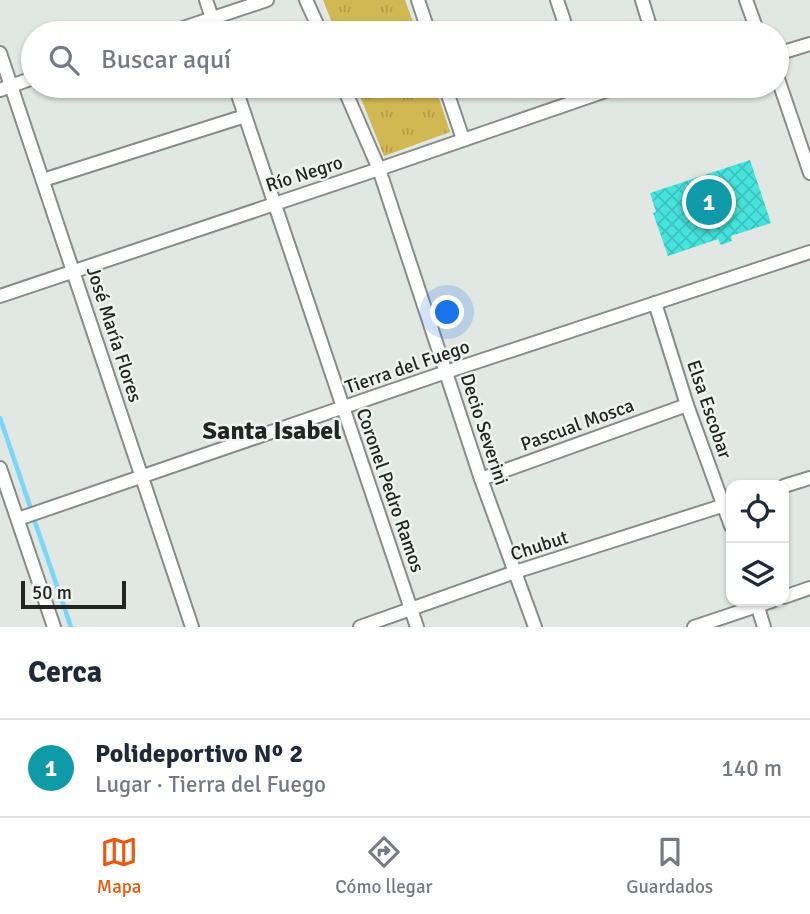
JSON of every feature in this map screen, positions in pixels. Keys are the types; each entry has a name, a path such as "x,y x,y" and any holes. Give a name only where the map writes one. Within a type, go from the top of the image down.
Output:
{"street":[{"path":"206,0 212,19"},
{"path":"206,21 267,0"},
{"path":"306,0 316,21"},
{"path":"418,0 425,21"},
{"path":"556,0 564,21"},
{"path":"642,0 648,21"},
{"path":"746,0 754,21"},
{"path":"789,50 810,44"},
{"name":"José María Flores","path":"0,53 5,88 43,180 192,627"},
{"name":"Coronel Pedro Ramos","path":"238,98 417,627"},
{"name":"Decio Severini","path":"348,98 379,169 481,479 535,627"},
{"path":"449,98 463,139"},
{"name":"Río Negro","path":"0,296 379,169 570,98"},
{"path":"784,98 810,173"},
{"path":"43,180 245,116"},
{"name":"Tierra del Fuego","path":"18,519 446,372 810,252"},
{"name":"Elsa Escobar","path":"655,303 687,405 726,499"},
{"name":"Pascual Mosca","path":"481,479 687,405"},
{"path":"0,468 6,498 18,519 54,627"},
{"path":"789,484 810,478"},
{"name":"Chubut","path":"360,627 515,572 726,505"},
{"path":"789,595 810,588"},
{"path":"694,627 748,606"},
{"path":"757,606 764,627"}],"green space":[{"path":"323,0 405,0 413,21 331,21"},
{"path":"361,98 439,98 450,132 384,156"}],"building":[{"path":"750,160 771,223 731,236 732,241 721,245 718,239 668,256 653,213 656,212 650,193"}],"waterway":[{"path":"0,418 30,506"},
{"path":"35,522 71,627"}],"place":[{"name":"Polideportivo Nº 2","path":"709,202"}],"district":[{"name":"Santa Isabel","path":"272,430"}]}
